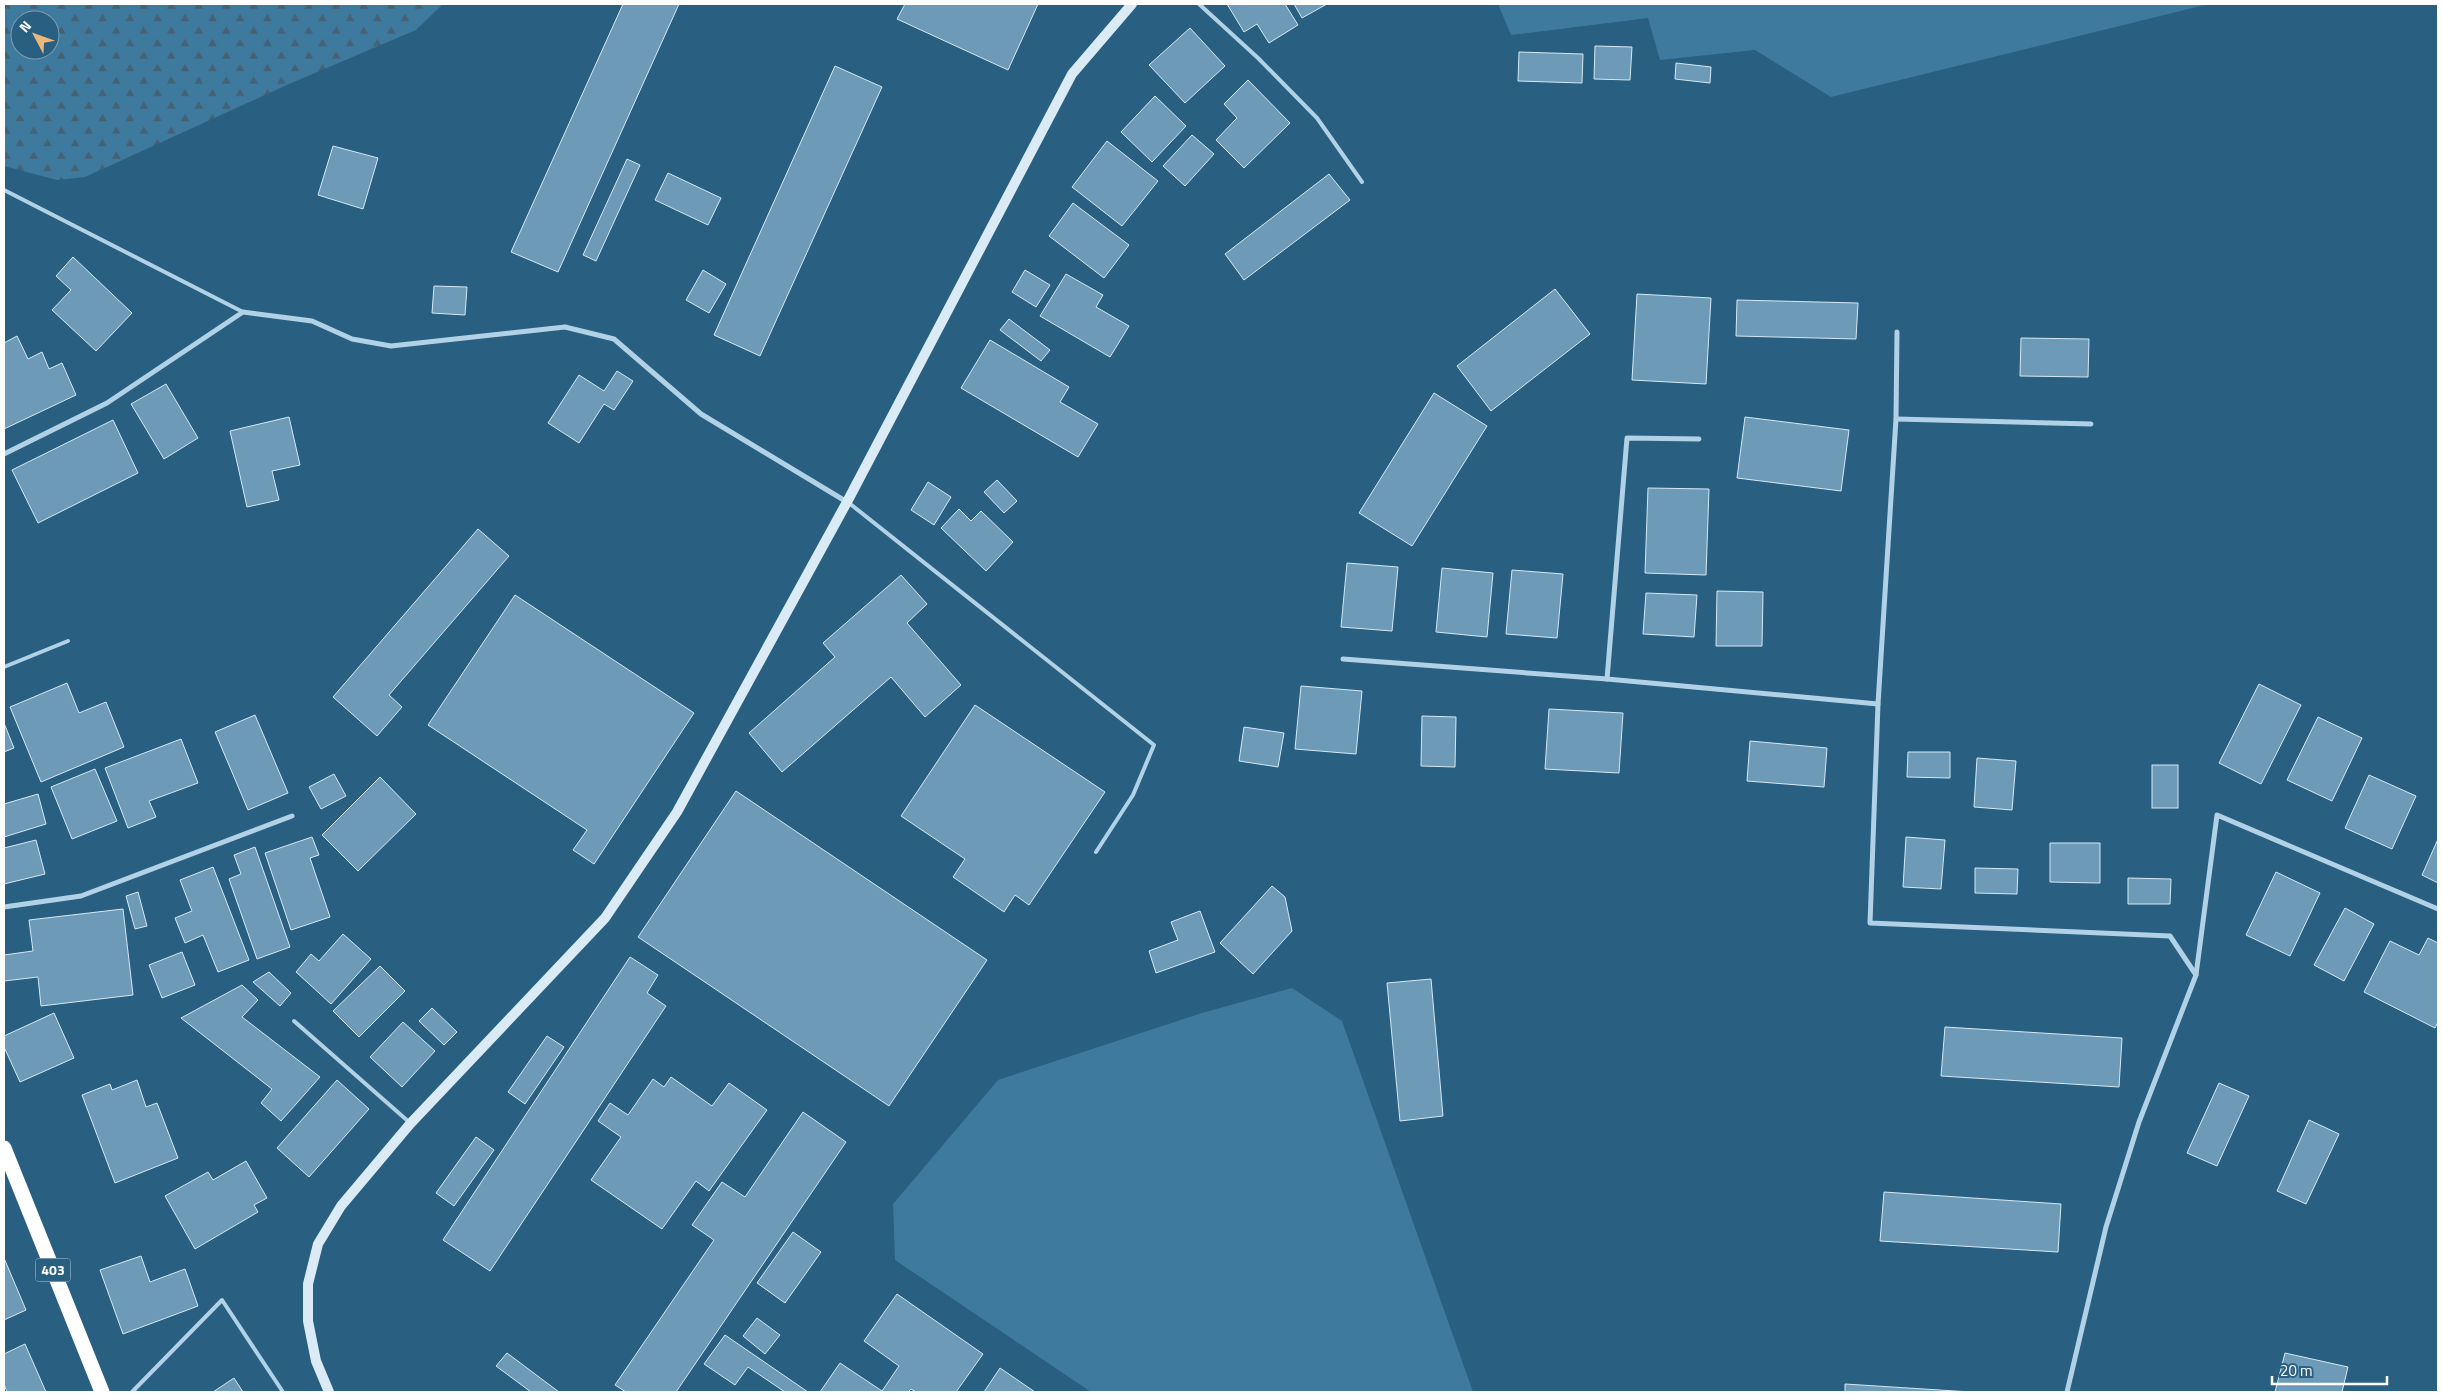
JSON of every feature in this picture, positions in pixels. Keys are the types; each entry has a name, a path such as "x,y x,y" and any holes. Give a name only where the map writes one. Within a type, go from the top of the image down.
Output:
{"highway":[{"name":"403","path":"4,1148 102,1392"}],"street":[{"path":"329,1392 316,1361 308,1321 308,1284 318,1244 342,1206 410,1124 605,918 677,812 847,502 1072,74 1132,4"},
{"path":"4,454 107,403 243,312 312,321 352,339 392,346 565,327 614,339 701,414 847,502"},
{"path":"1898,332 1896,418 1878,704 1870,923 2170,936 2196,975"},
{"path":"1896,418 2091,424"},
{"path":"1606,679 1627,438 1699,439"},
{"path":"1343,659 1606,679 1878,704"},
{"path":"2066,1392 2106,1227 2139,1122 2196,975 2216,815 2438,910"},
{"path":"4,907 81,896 292,816"}],"lane":[{"path":"1199,4 1258,58 1317,118 1362,182"},
{"path":"4,190 243,312"},
{"path":"847,502 1154,745 1133,795 1096,852"},
{"path":"4,667 68,641"},
{"path":"294,1022 410,1124"},
{"path":"132,1392 222,1300 283,1392"}],"green space":[{"path":"4,4 443,4 416,30 289,84 85,177 57,180 4,166"},
{"path":"1498,4 2209,4 1831,97 1755,50 1660,60 1648,18 1511,35"},
{"path":"1292,988 1342,1021 1473,1392 1091,1392 895,1260 893,1204 998,1080 1202,1013"}],"building":[{"path":"623,4 679,4 558,272 511,252"},
{"path":"905,4 1038,4 1008,70 897,19"},
{"path":"1227,4 1285,4 1298,25 1269,43 1257,24 1244,32"},
{"path":"1294,4 1327,4 1302,18"},
{"path":"1190,28 1225,66 1185,103 1149,65"},
{"path":"1595,46 1632,47 1630,80 1594,79"},
{"path":"1519,52 1583,54 1582,83 1518,81"},
{"path":"1676,63 1711,67 1710,83 1675,79"},
{"path":"835,66 882,87 760,356 714,335"},
{"path":"1248,80 1290,123 1244,168 1216,140 1237,118 1224,104"},
{"path":"1155,96 1186,126 1152,162 1121,132"},
{"path":"1192,135 1214,154 1185,186 1163,166"},
{"path":"1107,141 1158,181 1122,226 1072,187"},
{"path":"333,146 378,158 363,209 318,195"},
{"path":"627,159 640,165 596,261 583,255"},
{"path":"668,173 721,198 708,225 655,200"},
{"path":"1329,174 1350,200 1244,280 1225,254"},
{"path":"1073,203 1129,245 1104,278 1049,236"},
{"path":"73,257 132,313 96,351 52,310 71,290 56,276"},
{"path":"703,270 726,284 709,313 686,300"},
{"path":"1025,270 1050,285 1036,307 1012,292"},
{"path":"1066,274 1103,295 1096,307 1129,326 1110,357 1040,316"},
{"path":"434,286 467,287 465,315 432,313"},
{"path":"1555,289 1590,334 1491,411 1457,366"},
{"path":"1637,294 1711,298 1706,384 1632,380"},
{"path":"1737,300 1858,303 1856,339 1736,336"},
{"path":"1009,319 1050,350 1041,361 1000,330"},
{"path":"17,336 28,359 42,352 49,369 62,363 76,395 4,429 4,343"},
{"path":"2021,338 2089,339 2088,377 2020,376"},
{"path":"990,340 1069,387 1060,402 1098,424 1078,457 961,388"},
{"path":"617,371 633,381 614,410 604,404 579,443 548,423 579,375 604,391"},
{"path":"166,384 198,438 164,459 131,404"},
{"path":"1434,393 1487,426 1412,546 1359,513"},
{"path":"289,417 300,465 272,471 279,500 247,507 230,431"},
{"path":"1745,417 1849,430 1841,491 1737,478"},
{"path":"113,420 138,473 38,523 12,470"},
{"path":"997,480 1017,501 1004,513 984,492"},
{"path":"928,482 951,497 934,525 911,510"},
{"path":"1648,488 1709,489 1706,575 1645,573"},
{"path":"959,509 971,521 981,511 1013,542 986,571 941,528"},
{"path":"478,529 509,556 389,695 402,707 377,736 333,697"},
{"path":"1347,563 1398,567 1392,631 1341,627"},
{"path":"1442,568 1493,573 1487,637 1436,632"},
{"path":"1512,570 1563,574 1557,638 1506,634"},
{"path":"901,575 927,604 907,623 961,685 925,717 891,677 782,772 749,733 835,657 823,643"},
{"path":"1717,591 1763,592 1762,646 1716,646"},
{"path":"1646,593 1697,595 1694,637 1643,634"},
{"path":"515,595 694,713 594,864 573,850 587,830 428,725"},
{"path":"67,683 79,713 106,702 124,747 41,782 10,707"},
{"path":"2259,684 2301,705 2261,784 2219,763"},
{"path":"1301,686 1362,691 1356,754 1295,749"},
{"path":"975,705 1105,792 1029,905 1015,895 1004,912 953,877 965,859 901,816"},
{"path":"1549,709 1623,713 1619,773 1545,769"},
{"path":"255,715 288,793 248,810 215,732"},
{"path":"1422,716 1456,717 1455,767 1421,766"},
{"path":"2318,717 2362,738 2332,801 2287,780"},
{"path":"4,723 14,748 4,752"},
{"path":"1244,727 1284,733 1278,767 1239,761"},
{"path":"181,739 198,783 149,801 156,817 128,828 105,768"},
{"path":"1750,741 1827,748 1824,787 1747,781"},
{"path":"1908,752 1950,752 1950,778 1907,777"},
{"path":"1977,758 2016,761 2012,810 1974,807"},
{"path":"2152,765 2178,765 2178,808 2152,808"},
{"path":"95,769 117,821 72,839 51,787"},
{"path":"334,774 346,796 321,809 309,787"},
{"path":"2369,775 2416,796 2392,849 2345,828"},
{"path":"380,777 416,814 358,871 322,835"},
{"path":"736,791 987,960 889,1106 638,937"},
{"path":"38,794 46,824 4,837 4,804"},
{"path":"312,837 319,855 310,858 330,917 291,930 265,853"},
{"path":"1906,837 1945,840 1941,889 1903,887"},
{"path":"2438,839 2438,883 2422,875"},
{"path":"36,840 45,874 4,884 4,848"},
{"path":"2050,843 2100,843 2100,883 2050,882"},
{"path":"255,847 290,947 257,959 229,879 241,874 234,855"},
{"path":"213,867 249,960 218,972 203,935 185,943 175,918 192,911 180,880"},
{"path":"1975,868 2018,869 2017,894 1975,893"},
{"path":"2276,872 2320,893 2290,956 2246,935"},
{"path":"2128,878 2171,879 2170,904 2128,904"},
{"path":"1272,886 1285,897 1292,931 1253,974 1220,943"},
{"path":"138,892 147,926 135,929 126,896"},
{"path":"2345,908 2374,924 2344,981 2314,965"},
{"path":"123,909 133,995 41,1006 38,977 4,981 4,955 33,951 29,920"},
{"path":"1200,911 1215,952 1156,973 1149,951 1178,940 1171,922"},
{"path":"343,934 371,959 331,1004 296,972 311,954 319,961"},
{"path":"2428,938 2438,943 2438,1022 2435,1028 2364,992 2390,941 2419,955"},
{"path":"182,952 195,985 162,998 149,965"},
{"path":"630,957 658,975 647,993 666,1006 490,1271 443,1240"},
{"path":"380,966 405,991 359,1037 333,1011"},
{"path":"269,972 291,993 280,1006 253,982"},
{"path":"1431,979 1443,1116 1400,1121 1387,983"},
{"path":"242,985 258,1000 242,1017 320,1077 281,1121 261,1103 272,1089 181,1018"},
{"path":"432,1008 457,1032 444,1045 419,1021"},
{"path":"54,1013 74,1058 20,1082 4,1047 4,1036"},
{"path":"403,1022 435,1051 402,1087 370,1057"},
{"path":"1945,1027 2122,1038 2119,1087 1941,1076"},
{"path":"547,1036 564,1047 525,1104 508,1092"},
{"path":"671,1077 712,1106 729,1083 767,1110 709,1191 696,1181 662,1229 591,1180 621,1137 598,1121 610,1103 628,1115 653,1079 664,1087"},
{"path":"137,1080 146,1107 157,1103 178,1158 115,1183 82,1095 110,1084 112,1090"},
{"path":"337,1080 369,1109 309,1177 277,1148"},
{"path":"2219,1083 2249,1096 2217,1166 2187,1153"},
{"path":"803,1112 846,1142 676,1392 626,1392 615,1385 714,1240 692,1225 722,1182 745,1197"},
{"path":"2309,1120 2339,1134 2306,1204 2277,1191"},
{"path":"476,1137 494,1150 454,1206 436,1193"},
{"path":"246,1161 267,1198 254,1205 258,1212 195,1249 165,1196 208,1172 213,1180"},
{"path":"1884,1192 2061,1204 2058,1252 1880,1241"},
{"path":"793,1232 821,1252 785,1303 757,1283"},
{"path":"141,1256 150,1282 185,1269 198,1306 123,1334 100,1270"},
{"path":"4,1258 26,1310 4,1320"},
{"path":"897,1294 983,1354 956,1392 916,1392 911,1389 908,1392 820,1392 840,1363 882,1391 899,1366 864,1341"},
{"path":"757,1318 780,1335 765,1354 743,1336"},
{"path":"725,1335 808,1392 785,1392 748,1367 735,1385 704,1364"},
{"path":"25,1344 46,1392 7,1392 4,1384 4,1354"},
{"path":"507,1353 559,1392 531,1392 496,1366"},
{"path":"2285,1353 2348,1367 2342,1392 2275,1392"},
{"path":"1000,1368 1035,1392 984,1392"},
{"path":"234,1378 243,1392 213,1392"},
{"path":"1845,1384 1971,1392 1845,1392"}]}
